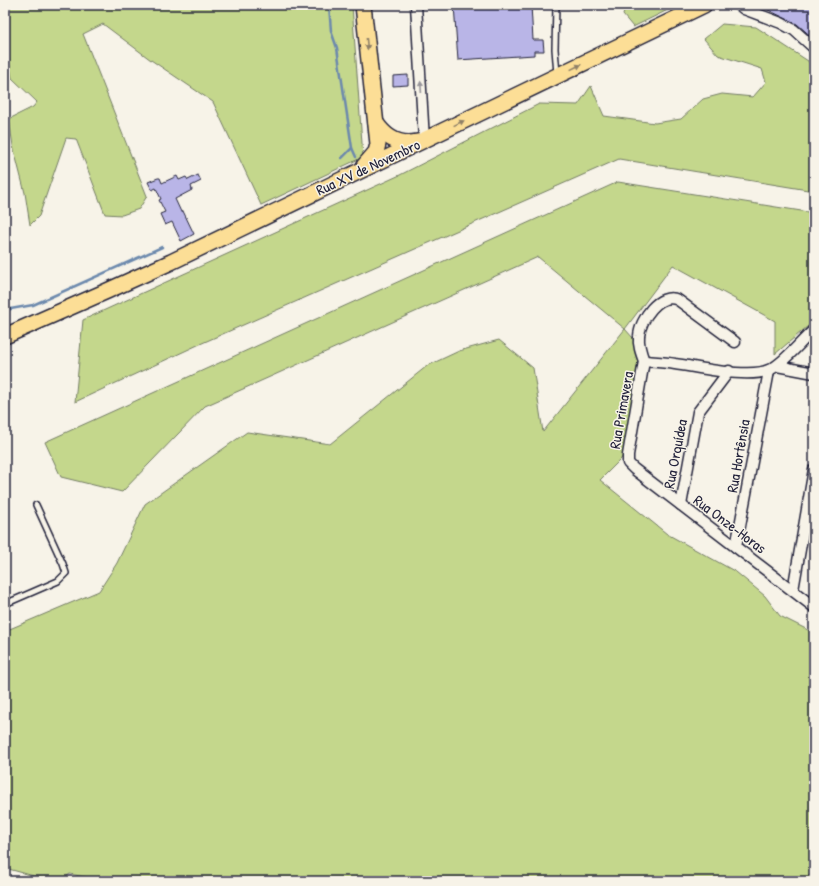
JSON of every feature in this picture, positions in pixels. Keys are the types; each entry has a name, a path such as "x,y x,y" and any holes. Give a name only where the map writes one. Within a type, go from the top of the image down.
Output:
{"main road":[{"path":"361,170 376,152 378,144 363,5"},
{"name":"Rua XV de Novembro","path":"5,336 139,277 704,5"},
{"path":"376,123 382,132 391,139 401,143 412,143 424,140"},
{"name":"Rua XV de Novembro","path":"5,330 31,325"}],"street":[{"path":"416,5 424,140"},
{"path":"740,5 744,9 781,23 794,30 814,48"},
{"path":"735,342 678,300 673,298 664,299 653,308 642,323 639,335 639,344 644,361 753,374 773,368 814,373"},
{"path":"773,368 814,330"},
{"name":"Rua Primavera","path":"628,463 628,455 644,361"},
{"name":"Rua Hortênsia","path":"736,547 773,368"},
{"name":"Rua Orquídea","path":"680,505 698,412 729,372"},
{"name":"Rua Onze-Horas","path":"628,463 680,505 814,607"},
{"path":"792,590 814,469"},
{"path":"808,505 814,496"}],"lane":[{"path":"556,5 555,49 557,76"},
{"path":"5,604 58,581 66,573 36,506"}],"green space":[{"path":"5,5 352,5 363,157 261,205 213,102 151,60 103,24 83,34 147,196 139,209 122,215 105,214 76,139 66,138 39,216 30,225 25,193 13,146 9,119 33,107 37,102 12,78 5,38"},
{"path":"626,5 678,5 633,27 623,15"},
{"path":"722,24 756,27 808,61 814,68 814,191 619,159 200,344 75,402 83,320 400,175 539,104 578,105 591,86 604,116 655,123 681,119 703,99 722,94 753,97 766,82 762,69 718,55 704,39"},
{"path":"618,182 814,213 814,321 775,354 775,321 673,265 625,329 538,257 205,406 122,492 61,477 45,442"},
{"path":"625,329 633,338 639,366 625,451 621,459 600,480 667,534 736,572 765,596 780,616 814,633 814,881 104,881 70,874 60,881 52,881 5,868 5,631 99,591 117,563 145,504 247,432 330,444 427,366 459,351 499,340 533,368 543,432"}],"building":[{"path":"454,5 531,5 533,40 543,40 544,51 534,51 534,55 458,60"},
{"path":"758,5 814,5 814,39 797,24"},
{"path":"408,75 408,85 393,86 393,76"},
{"path":"198,175 201,181 191,186 192,190 175,199 181,212 183,211 194,234 181,241 172,222 165,225 160,214 165,212 159,200 161,199 156,188 152,190 148,182 160,178 162,183 177,176 179,180 186,177 188,180"}],"waterway":[{"path":"329,5 331,31 337,48 352,148 356,157"},
{"path":"342,158 352,148"},
{"path":"5,310 33,305 162,247"}]}
